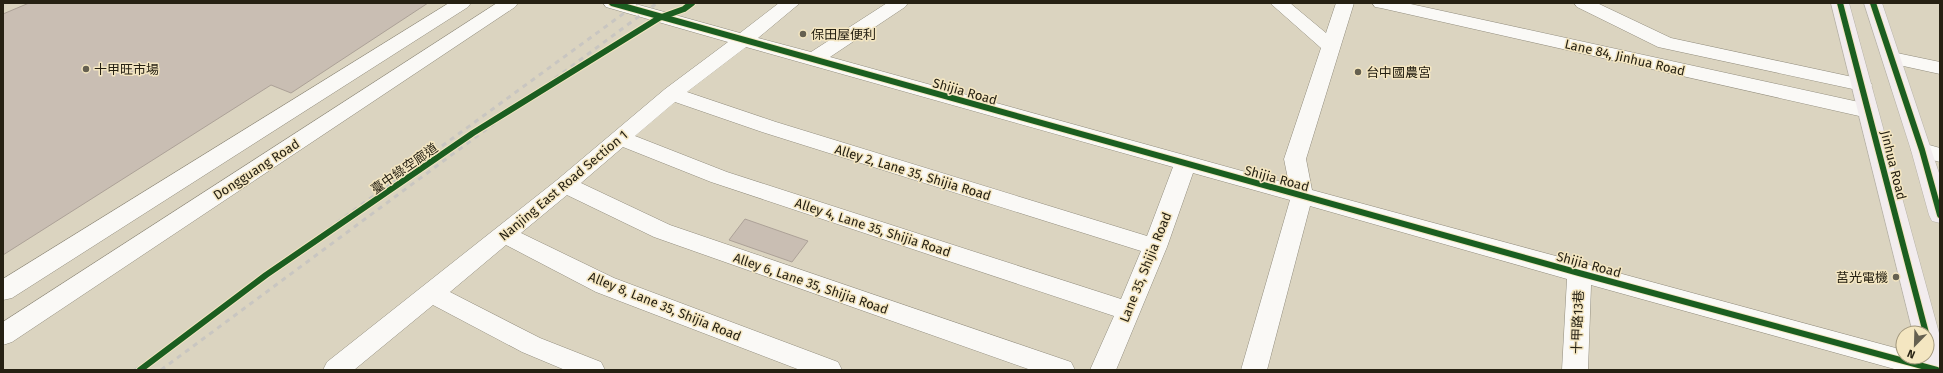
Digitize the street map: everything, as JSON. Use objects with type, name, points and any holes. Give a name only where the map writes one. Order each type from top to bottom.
[{"type":"main road","name":"Jinhua Road","points":[[1840,3],[1924,325]]},
{"type":"main road","points":[[1873,3],[1892,58],[1931,153],[1940,215]]},
{"type":"street","points":[[3,292],[462,3]]},
{"type":"street","name":"Dongguang Road","points":[[3,335],[509,3]]},
{"type":"street","name":"Shijia Road","points":[[612,3],[1185,164],[1936,370]]},
{"type":"street","name":"Nanjing East Road Section 1","points":[[343,368],[431,293],[565,185],[672,94],[791,3]]},
{"type":"street","points":[[813,60],[899,3]]},
{"type":"street","points":[[1279,3],[1331,47]]},
{"type":"street","points":[[1254,370],[1302,196],[1295,159],[1345,3]]},
{"type":"street","name":"Lane 84, Jinhua Road","points":[[1381,3],[1868,111]]},
{"type":"street","name":"Lane 84, Jinhua Road","points":[[1583,3],[1665,43],[1862,85]]},
{"type":"street","points":[[1892,58],[1940,68]]},
{"type":"street","name":"Alley 2, Lane 35, Shijia Road","points":[[672,94],[777,129],[1154,247]]},
{"type":"street","name":"Alley 4, Lane 35, Shijia Road","points":[[619,138],[719,177],[1128,311]]},
{"type":"street","name":"Lane 35, Shijia Road","points":[[1102,370],[1154,247],[1185,164]]},
{"type":"street","name":"Alley 6, Lane 35, Shijia Road","points":[[565,185],[662,231],[1062,370]]},
{"type":"street","name":"Alley 8, Lane 35, Shijia Road","points":[[504,234],[605,285],[829,370]]},
{"type":"street","name":"十甲路13巷","points":[[1575,370],[1579,273]]},
{"type":"street","points":[[431,293],[531,345],[592,370]]},
{"type":"building","points":[[29,3],[428,3],[291,93],[271,85],[3,255],[3,14]]},
{"type":"building","points":[[745,219],[808,241],[792,262],[729,240]]},
{"type":"railway","points":[[135,370],[638,3]]},
{"type":"railway","points":[[161,370],[657,3]]},
{"type":"cycle path","points":[[612,3],[1579,273],[1937,370]]},
{"type":"cycle path","name":"臺中綠空廊道","points":[[140,370],[266,275],[473,133],[659,18],[684,9],[692,3]]},
{"type":"cycle path","points":[[1840,3],[1924,325]]},
{"type":"cycle path","points":[[1873,3],[1922,150],[1940,215]]},
{"type":"place","name":"保田屋便利","points":[[803,34]]},
{"type":"place","name":"十甲旺市場","points":[[86,69]]},
{"type":"place","name":"台中國農宮","points":[[1358,72]]},
{"type":"place","name":"莒光電機","points":[[1896,277]]}]
